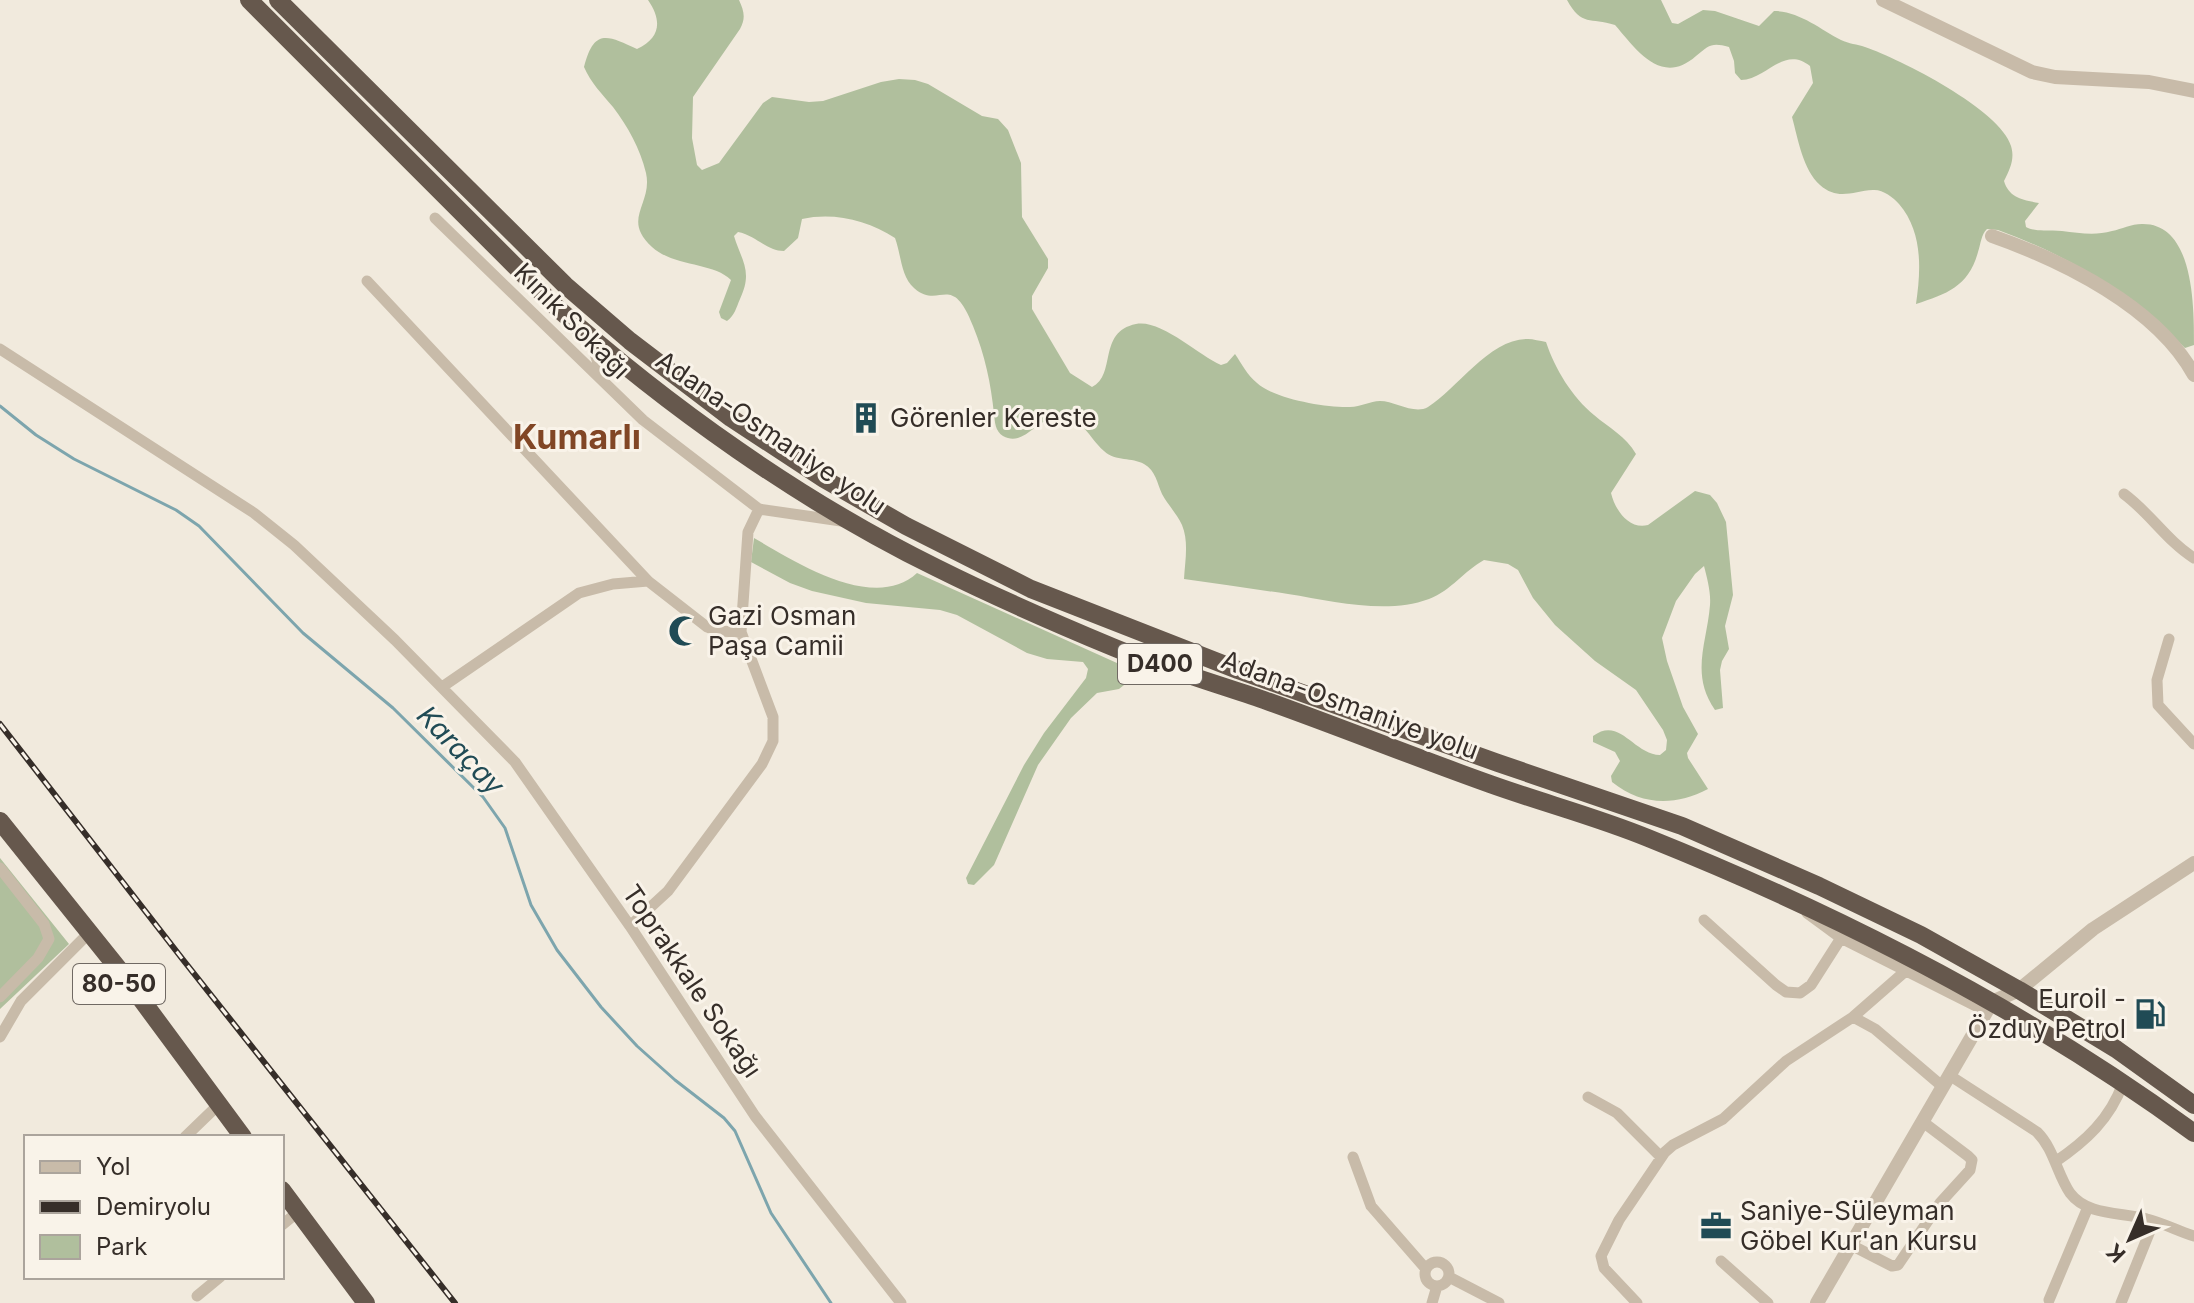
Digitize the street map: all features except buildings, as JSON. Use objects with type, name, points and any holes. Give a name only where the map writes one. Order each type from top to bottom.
[{"type":"highway","name":"Adana-Osmaniye yolu","points":[[249,0],[590,338],[697,420],[853,522],[936,568],[1119,649],[1356,732],[1466,776],[1646,837],[1791,900],[2123,1083],[2194,1133]]},
{"type":"highway","name":"Adana-Osmaniye yolu","points":[[278,0],[565,285],[630,341],[731,418],[824,479],[906,526],[1031,589],[1498,763],[1682,826],[1921,935],[2116,1049],[2194,1105]]},
{"type":"highway","points":[[0,821],[121,972],[242,1135]]},
{"type":"highway","name":"80-50","points":[[0,836],[155,1029],[232,1135]]},
{"type":"highway","points":[[284,1193],[366,1303]]},
{"type":"highway","points":[[286,1214],[358,1303]]},
{"type":"street","points":[[1883,0],[2043,75],[2127,79],[2194,91]]},
{"type":"street","name":"Kınık Sokağı","points":[[435,218],[605,386],[659,434],[759,509],[853,522]]},
{"type":"street","points":[[1992,236],[2055,261],[2113,296],[2173,342],[2194,375]]},
{"type":"street","points":[[367,281],[648,581],[707,627],[717,631],[741,632]]},
{"type":"street","points":[[590,338],[605,386]]},
{"type":"street","name":"Toprakkale Sokağı","points":[[0,349],[254,513],[294,545],[515,762],[630,926],[755,1116],[901,1303]]},
{"type":"street","points":[[2124,494],[2194,558]]},
{"type":"street","points":[[630,926],[668,891],[757,773],[771,748],[773,717],[741,632],[748,532],[759,509]]},
{"type":"street","points":[[442,687],[579,593],[613,584],[648,581]]},
{"type":"street","points":[[2169,639],[2157,680],[2158,705],[2194,744]]},
{"type":"street","points":[[1817,1303],[1989,1007],[2019,990],[2093,929],[2194,863]]},
{"type":"street","points":[[0,868],[44,924],[49,939],[45,951],[0,997]]},
{"type":"street","points":[[1628,1300],[1604,1268],[1601,1256],[1619,1220],[1661,1157],[1673,1145],[1723,1119],[1793,1056],[1853,1017],[1911,966],[1841,938],[1791,900]]},
{"type":"street","points":[[1704,920],[1776,985],[1789,993],[1800,993],[1811,985],[1841,938]]},
{"type":"street","points":[[0,1037],[21,1001],[83,939]]},
{"type":"street","points":[[1853,1017],[1875,1029],[1946,1081],[2037,1132],[2047,1144],[2070,1193],[2088,1207],[2154,1221],[2194,1236]]},
{"type":"street","points":[[2055,1162],[2095,1130],[2115,1104],[2123,1083]]},
{"type":"street","points":[[1588,1097],[1617,1113],[1661,1157]]},
{"type":"street","points":[[187,1135],[213,1110]]},
{"type":"street","points":[[1851,1245],[1895,1267],[1940,1203],[1970,1170],[1972,1160],[1923,1122]]},
{"type":"street","points":[[1353,1157],[1367,1199],[1426,1269],[1427,1280],[1437,1286],[1444,1284],[1449,1277],[1443,1263],[1435,1262],[1426,1269]]},
{"type":"street","points":[[2049,1300],[2088,1207]]},
{"type":"street","points":[[2121,1303],[2154,1221]]},
{"type":"street","points":[[1721,1261],[1768,1303]]},
{"type":"street","points":[[1449,1277],[1499,1303]]},
{"type":"street","points":[[197,1296],[218,1279]]},
{"type":"street","points":[[1432,1303],[1437,1286]]},
{"type":"green space","points":[[648,0],[739,0],[742,8],[744,18],[740,29],[693,97],[692,138],[697,165],[702,170],[719,163],[763,103],[772,97],[823,101],[881,82],[915,80],[928,84],[982,116],[998,119],[1008,130],[1021,163],[1022,217],[1048,259],[1048,268],[1032,296],[1032,309],[1070,373],[1092,387],[1104,373],[1116,336],[1136,324],[1146,324],[1168,332],[1221,365],[1235,354],[1253,380],[1275,394],[1340,407],[1380,401],[1423,409],[1500,347],[1528,339],[1546,342],[1559,372],[1578,400],[1622,437],[1636,454],[1611,493],[1616,506],[1629,522],[1648,525],[1695,491],[1710,495],[1726,522],[1733,595],[1725,626],[1729,649],[1720,670],[1723,708],[1715,710],[1703,684],[1702,658],[1710,600],[1704,566],[1676,601],[1662,638],[1683,707],[1698,734],[1687,753],[1688,758],[1708,789],[1696,795],[1659,801],[1635,796],[1612,782],[1611,776],[1620,761],[1615,752],[1593,742],[1593,736],[1611,730],[1642,749],[1660,755],[1666,750],[1667,740],[1663,730],[1636,690],[1595,661],[1555,625],[1533,598],[1518,570],[1508,564],[1484,560],[1437,595],[1395,606],[1341,603],[1184,579],[1184,531],[1151,470],[1139,462],[1109,454],[1085,429],[1067,419],[1050,419],[1017,438],[1000,434],[995,423],[984,359],[965,309],[952,295],[931,296],[914,288],[904,272],[895,238],[885,232],[862,222],[838,217],[802,219],[798,238],[784,251],[738,232],[734,236],[745,267],[746,281],[734,314],[727,321],[721,318],[719,312],[731,280],[714,270],[671,258],[652,247],[643,237],[638,219],[647,184],[640,155],[624,122],[584,67],[597,40],[610,38],[637,49],[651,40],[657,21]]},
{"type":"green space","points":[[1567,0],[1661,0],[1672,23],[1678,24],[1703,10],[1759,26],[1774,11],[1783,12],[1801,17],[1841,40],[1881,53],[1924,74],[1970,102],[2003,132],[2012,155],[2004,181],[2006,187],[2017,197],[2039,203],[2025,221],[2026,227],[2093,234],[2142,224],[2159,227],[2172,237],[2188,270],[2194,345],[2185,348],[2143,310],[2098,278],[2050,252],[1998,230],[1985,231],[1974,264],[1963,281],[1947,292],[1916,304],[1919,265],[1916,239],[1899,204],[1876,190],[1833,193],[1814,179],[1805,163],[1792,117],[1813,83],[1810,66],[1792,59],[1741,80],[1735,73],[1729,47],[1715,45],[1683,65],[1672,68],[1661,66],[1641,54],[1615,25],[1582,18]]},
{"type":"green space","points":[[754,538],[812,570],[857,586],[879,588],[899,584],[917,573],[1128,668],[1124,685],[1119,689],[1097,693],[1071,718],[1038,765],[994,865],[974,885],[968,884],[966,878],[1024,765],[1086,678],[1088,669],[1083,662],[1047,659],[1027,653],[957,615],[940,610],[866,603],[790,583],[751,562]]},
{"type":"green space","points":[[0,858],[69,944],[0,1009]]},
{"type":"waterway","name":"Karaçay","points":[[0,406],[36,435],[74,459],[176,510],[199,526],[303,633],[393,708],[483,797],[505,828],[531,905],[557,950],[601,1007],[637,1046],[724,1118],[735,1131],[771,1213],[831,1303]]},
{"type":"railway","points":[[0,724],[455,1303]]},
{"type":"place","name":"Görenler Kereste","points":[[866,418]]},
{"type":"place","name":"Gazi Osman Paşa Camii","points":[[684,631]]},
{"type":"place","name":"Euroil - Özduy Petrol","points":[[2150,1014]]},
{"type":"place","name":"Saniye-Süleyman Göbel Kur'an Kursu","points":[[1716,1226]]},
{"type":"district","name":"Kumarlı","points":[[577,437]]}]
